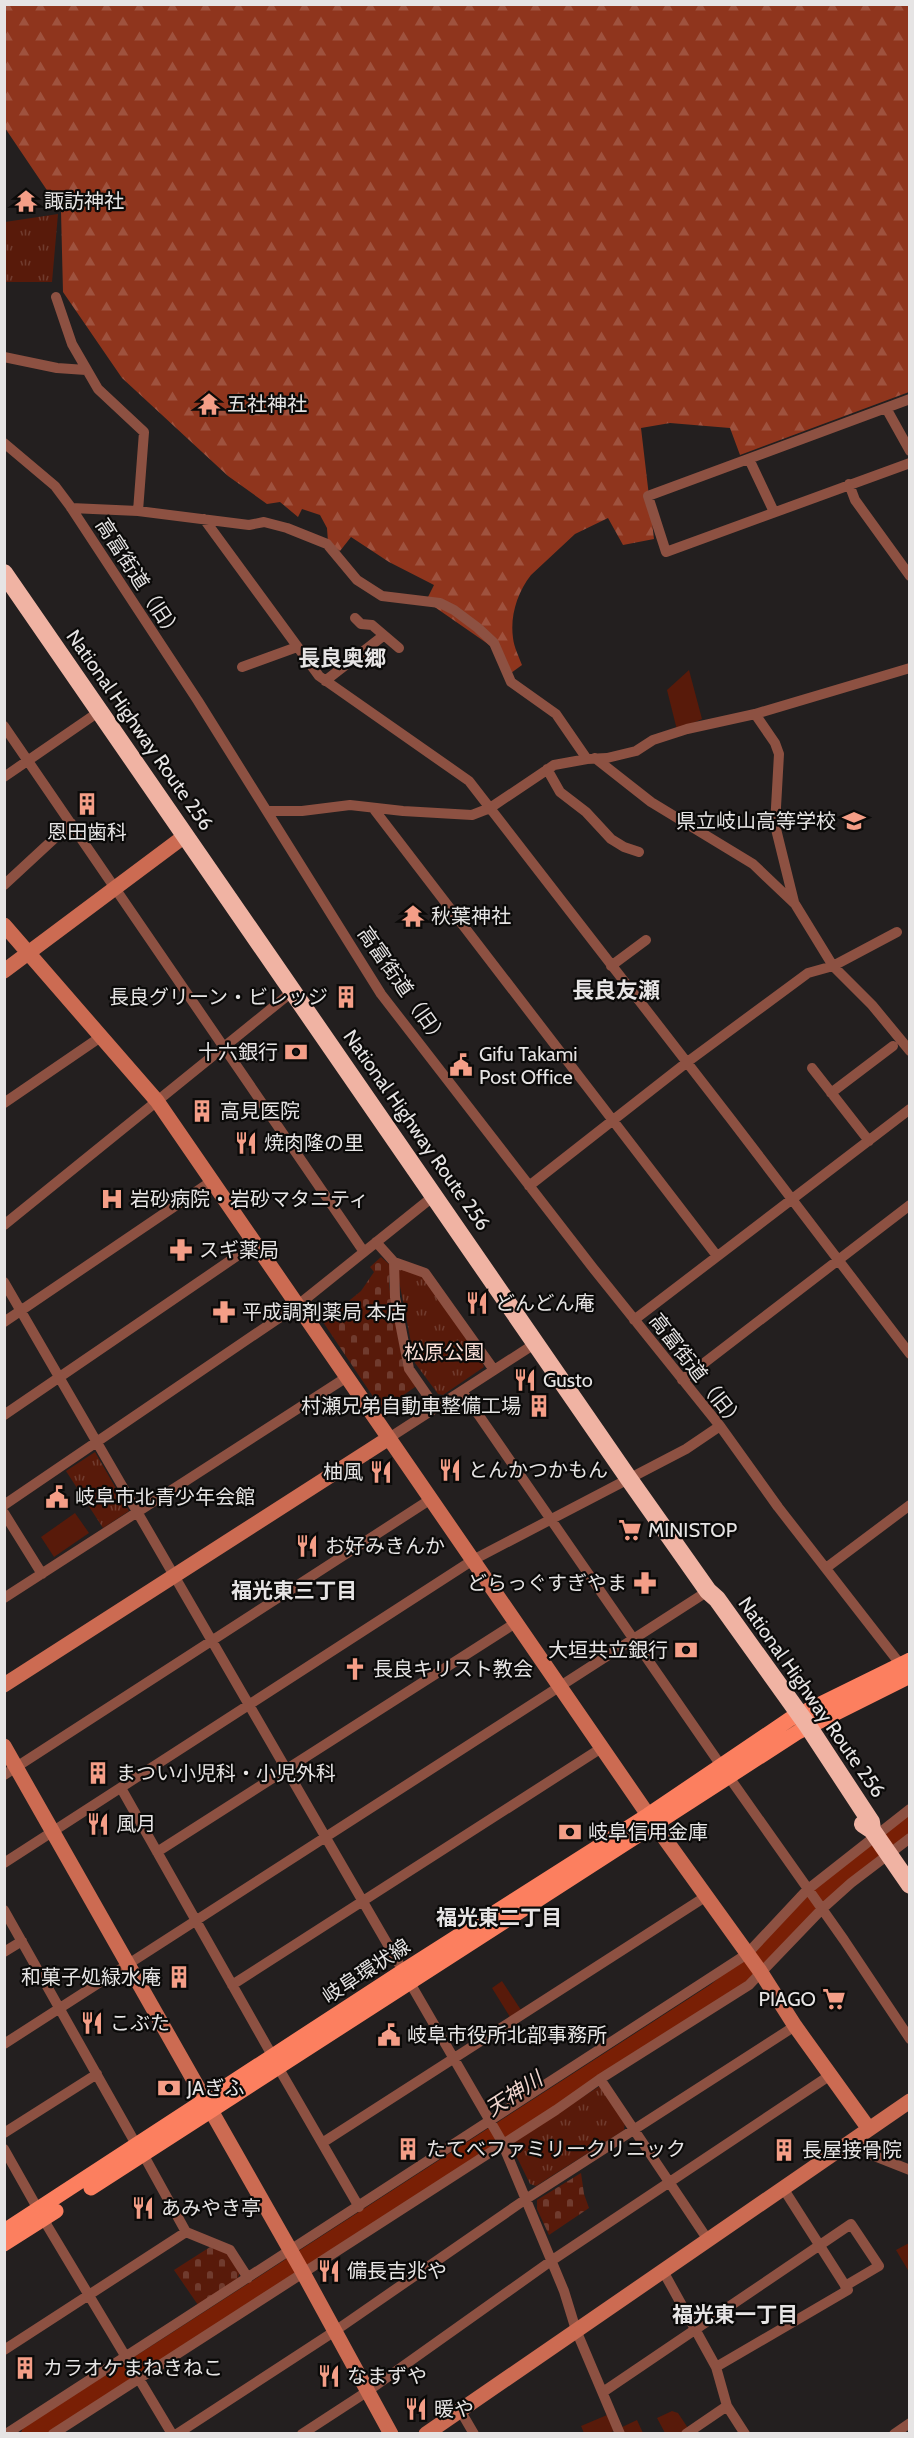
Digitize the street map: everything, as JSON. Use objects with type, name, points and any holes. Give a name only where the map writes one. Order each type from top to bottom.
[{"type":"highway","name":"National Highway Route 256","points":[[4,573],[629,1479],[709,1592],[717,1599],[799,1723],[871,1822],[880,1842],[909,1885]]},
{"type":"main road","name":"岐阜環状線","points":[[4,2244],[41,2214],[799,1723],[907,1669]]},
{"type":"main road","name":"岐阜環状線","points":[[4,2231],[41,2214]]},
{"type":"street","points":[[56,297],[72,344],[86,370],[105,397],[116,404],[144,432],[138,511]]},
{"type":"street","points":[[4,357],[57,368],[86,370]]},
{"type":"street","points":[[909,399],[648,496],[666,552],[909,463]]},
{"type":"street","points":[[886,408],[909,451]]},
{"type":"street","name":"高富街道（旧）","points":[[4,443],[55,486],[71,508],[268,811],[381,994],[634,1320],[720,1426],[826,1568],[907,1669]]},
{"type":"street","points":[[749,459],[774,513]]},
{"type":"street","points":[[849,484],[855,500],[909,576]]},
{"type":"street","points":[[71,508],[138,511],[249,525],[264,522],[287,528],[327,544],[357,580],[382,596],[440,603],[454,610],[494,643],[511,682],[556,714],[591,758],[651,802],[744,857],[795,904],[833,966],[872,1005],[909,1051]]},
{"type":"street","points":[[204,519],[319,676],[469,781],[909,1354]]},
{"type":"street","points":[[355,618],[361,624],[372,625],[399,648]]},
{"type":"street","points":[[325,681],[383,636]]},
{"type":"street","points":[[242,667],[297,647]]},
{"type":"street","points":[[268,811],[302,811],[350,805],[472,815],[490,808],[554,765],[636,752],[653,740],[687,729],[755,714],[909,668]]},
{"type":"street","points":[[4,777],[100,711]]},
{"type":"street","points":[[755,714],[775,743],[779,754],[775,825],[795,904]]},
{"type":"street","points":[[4,726],[364,1252]]},
{"type":"street","points":[[547,769],[560,792],[586,812],[611,839],[639,852]]},
{"type":"street","points":[[373,808],[717,1256]]},
{"type":"street","points":[[4,885],[71,823]]},
{"type":"street","points":[[4,970],[186,835]]},
{"type":"street","points":[[4,925],[157,1101],[705,1897],[760,1972],[795,2026],[832,2074],[864,2133],[872,2155],[909,2170]]},
{"type":"street","points":[[529,1186],[686,1063],[808,973],[833,966],[897,932]]},
{"type":"street","points":[[611,966],[646,940]]},
{"type":"street","points":[[4,1226],[294,991]]},
{"type":"street","points":[[4,1103],[102,1036]]},
{"type":"street","points":[[831,1093],[892,1046]]},
{"type":"street","points":[[812,1068],[869,1141]]},
{"type":"street","points":[[634,1320],[909,1109]]},
{"type":"street","points":[[4,1322],[212,1181]]},
{"type":"street","points":[[4,1505],[298,1305],[435,1195]]},
{"type":"street","points":[[682,1380],[909,1205]]},
{"type":"street","points":[[376,1242],[394,1262],[425,1273],[494,1370]]},
{"type":"street","points":[[4,1415],[256,1243]]},
{"type":"street","points":[[394,1262],[395,1297],[409,1369],[436,1408]]},
{"type":"street","points":[[4,1282],[502,2142],[564,2291],[576,2330],[620,2433]]},
{"type":"street","points":[[4,1686],[536,1343]]},
{"type":"street","points":[[4,1598],[347,1377]]},
{"type":"street","points":[[462,1391],[807,1891],[822,1909],[909,2039]]},
{"type":"street","points":[[4,1863],[473,1560],[686,1449],[720,1426]]},
{"type":"street","points":[[10,1771],[431,1499]]},
{"type":"street","points":[[826,1568],[909,1505]]},
{"type":"street","points":[[4,1512],[42,1574]]},
{"type":"street","points":[[4,2044],[560,1685],[709,1592]]},
{"type":"street","points":[[158,1852],[517,1622]]},
{"type":"street","points":[[4,1746],[10,1771],[53,1832],[391,2433]]},
{"type":"street","points":[[232,1985],[603,1747]]},
{"type":"street","points":[[121,1788],[359,2207]]},
{"type":"street","points":[[53,2433],[301,2271],[749,1985],[822,1909],[851,1883],[880,1842],[909,1809]]},
{"type":"street","points":[[6,2433],[126,2359],[748,1955],[807,1891],[880,1842],[909,1838]]},
{"type":"street","points":[[322,2143],[705,1897]]},
{"type":"street","points":[[4,1911],[186,2232],[230,2250],[248,2278]]},
{"type":"street","points":[[4,1952],[22,1941]]},
{"type":"street","points":[[177,2433],[335,2331],[526,2199],[795,2026]]},
{"type":"street","points":[[4,2133],[97,2074]]},
{"type":"street","points":[[302,2433],[368,2391],[551,2261],[832,2074]]},
{"type":"street","points":[[600,2079],[708,2240]]},
{"type":"street","points":[[426,2433],[909,2100]]},
{"type":"street","points":[[4,2149],[126,2359],[172,2433]]},
{"type":"street","points":[[716,2367],[848,2290],[783,2188]]},
{"type":"street","points":[[603,2392],[819,2244],[852,2224],[879,2266],[845,2286]]},
{"type":"street","points":[[4,2350],[186,2232]]},
{"type":"street","points":[[663,2271],[716,2367],[727,2406],[745,2433]]},
{"type":"street","points":[[686,2433],[727,2406]]},
{"type":"street","points":[[460,2410],[474,2433]]},
{"type":"street","points":[[894,2433],[909,2423]]},
{"type":"green space","points":[[4,5],[909,5],[909,392],[740,455],[730,428],[670,423],[641,428],[654,539],[623,545],[608,518],[575,534],[531,575],[518,597],[512,630],[515,648],[522,665],[511,673],[501,653],[426,601],[434,585],[389,562],[351,537],[340,551],[328,542],[327,528],[320,515],[302,509],[298,517],[280,502],[267,504],[228,476],[122,378],[63,292],[61,211],[5,128]]},
{"type":"green space","points":[[58,214],[52,282],[5,282],[5,222]]},
{"type":"green space","points":[[689,670],[702,719],[677,730],[667,690]]},
{"type":"green space","points":[[381,1257],[390,1265],[389,1286],[403,1364],[418,1385],[382,1410],[323,1322],[361,1291],[374,1272],[370,1267]]},
{"type":"green space","name":"松原公園","points":[[401,1268],[429,1277],[479,1352],[484,1367],[443,1395],[438,1394],[415,1363],[397,1271]]},
{"type":"green space","points":[[95,1452],[129,1511],[103,1528],[66,1471]]},
{"type":"green space","points":[[75,1513],[89,1533],[54,1557],[41,1537]]},
{"type":"green space","points":[[502,1981],[521,2010],[510,2017],[492,1988]]},
{"type":"green space","points":[[600,2086],[625,2123],[624,2130],[536,2186],[530,2184],[512,2147],[516,2139]]},
{"type":"green space","points":[[581,2173],[589,2208],[549,2235],[537,2209],[537,2200]]},
{"type":"green space","points":[[909,2243],[909,2272],[896,2250]]},
{"type":"green space","points":[[210,2247],[227,2253],[240,2273],[237,2279],[198,2305],[174,2270]]},
{"type":"green space","points":[[672,2411],[678,2413],[688,2428],[680,2433],[665,2433],[657,2418]]},
{"type":"green space","points":[[607,2415],[614,2431],[584,2433],[581,2426]]},
{"type":"green space","points":[[637,2420],[643,2433],[623,2433],[620,2428]]},
{"type":"waterway","name":"天神川","points":[[31,2434],[716,1993],[763,1955],[817,1901],[910,1823]]},
{"type":"place","name":"諏訪神社","points":[[26,201]]},
{"type":"place","name":"五社神社","points":[[209,404]]},
{"type":"place","name":"恩田歯科","points":[[87,804]]},
{"type":"place","name":"県立岐山高等学校","points":[[854,821]]},
{"type":"place","name":"秋葉神社","points":[[413,916]]},
{"type":"place","name":"長良グリーン・ビレッジ","points":[[346,997]]},
{"type":"place","name":"十六銀行","points":[[296,1052]]},
{"type":"place","name":"Gifu Takami Post Office","points":[[461,1065]]},
{"type":"place","name":"高見医院","points":[[202,1111]]},
{"type":"place","name":"焼肉隆の里","points":[[246,1143]]},
{"type":"place","name":"岩砂病院・岩砂マタニティ","points":[[112,1199]]},
{"type":"place","name":"スギ薬局","points":[[181,1250]]},
{"type":"place","name":"どんどん庵","points":[[477,1303]]},
{"type":"place","name":"平成調剤薬局 本店","points":[[224,1312]]},
{"type":"place","name":"Gusto","points":[[525,1380]]},
{"type":"place","name":"村瀬兄弟自動車整備工場","points":[[539,1406]]},
{"type":"place","name":"とんかつかもん","points":[[450,1470]]},
{"type":"place","name":"柚風","points":[[381,1472]]},
{"type":"place","name":"岐阜市北青少年会館","points":[[57,1497]]},
{"type":"place","name":"MINISTOP","points":[[630,1530]]},
{"type":"place","name":"お好みきんか","points":[[307,1546]]},
{"type":"place","name":"どらっぐすぎやま","points":[[645,1583]]},
{"type":"place","name":"大垣共立銀行","points":[[686,1650]]},
{"type":"place","name":"長良キリスト教会","points":[[355,1669]]},
{"type":"place","name":"まつい小児科・小児外科","points":[[98,1773]]},
{"type":"place","name":"風月","points":[[98,1824]]},
{"type":"place","name":"岐阜信用金庫","points":[[570,1832]]},
{"type":"place","name":"和菓子処緑水庵","points":[[179,1977]]},
{"type":"place","name":"PIAGO","points":[[834,1999]]},
{"type":"place","name":"こぶた","points":[[92,2023]]},
{"type":"place","name":"岐阜市役所北部事務所","points":[[389,2035]]},
{"type":"place","name":"JAぎふ","points":[[169,2088]]},
{"type":"place","name":"たてべファミリークリニック","points":[[408,2149]]},
{"type":"place","name":"長屋接骨院","points":[[784,2150]]},
{"type":"place","name":"あみやき亭","points":[[143,2208]]},
{"type":"place","name":"備長吉兆や","points":[[329,2271]]},
{"type":"place","name":"カラオケまねきねこ","points":[[25,2368]]},
{"type":"place","name":"なまずや","points":[[329,2376]]},
{"type":"place","name":"暖や","points":[[416,2409]]},
{"type":"district","name":"長良奥郷","points":[[342,658]]},
{"type":"district","name":"長良友瀬","points":[[616,990]]},
{"type":"district","name":"福光東三丁目","points":[[294,1591]]},
{"type":"district","name":"福光東二丁目","points":[[499,1918]]},
{"type":"district","name":"福光東一丁目","points":[[735,2315]]}]
